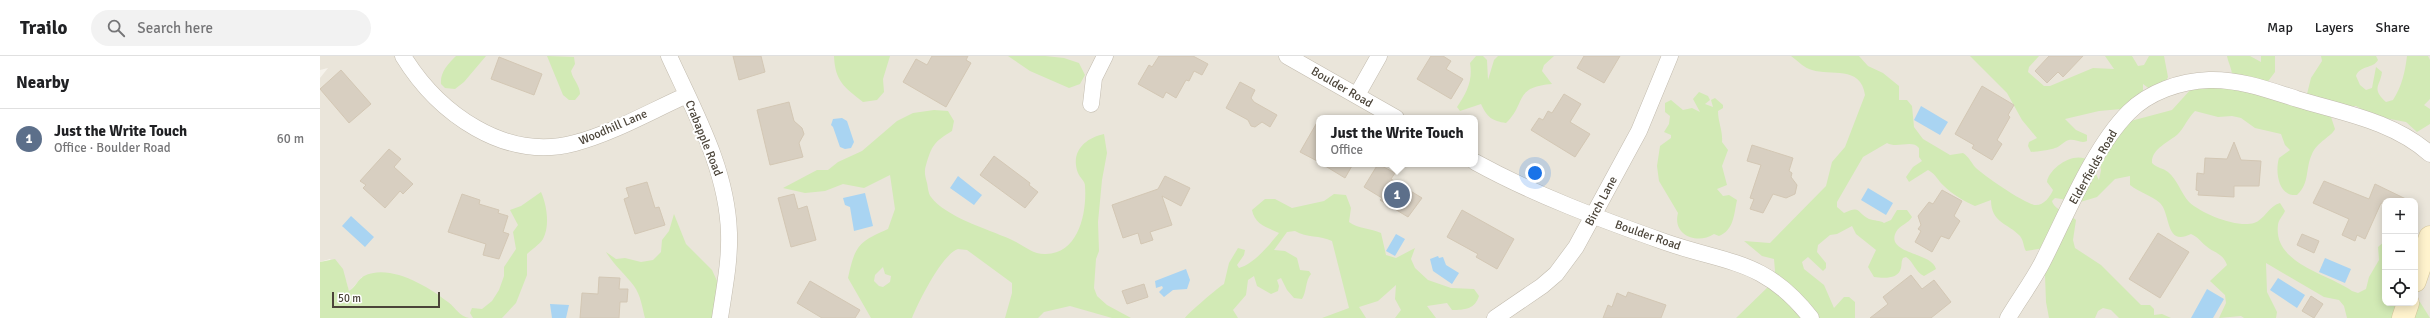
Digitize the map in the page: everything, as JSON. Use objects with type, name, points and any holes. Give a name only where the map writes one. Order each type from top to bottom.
[{"type":"street","name":"Woodhill Lane","points":[[403,56],[429,91],[447,109],[481,131],[516,143],[543,146],[574,144],[687,95]]},
{"type":"street","name":"Crabapple Road","points":[[669,56],[712,152],[725,199],[729,233],[729,259],[720,318]]},
{"type":"street","points":[[1091,104],[1094,78],[1105,56]]},
{"type":"street","name":"Boulder Road","points":[[1287,56],[1391,115]]},
{"type":"street","points":[[1357,95],[1379,56]]},
{"type":"street","name":"Birch Lane","points":[[1495,318],[1556,274],[1576,247],[1639,131],[1670,56]]},
{"type":"street","name":"Elderfields Road","points":[[2008,318],[2042,264],[2080,186],[2114,130],[2142,102],[2174,86],[2210,80],[2254,86],[2383,124],[2404,134],[2430,154]]},
{"type":"street","name":"Boulder Road","points":[[1478,164],[1522,186],[1594,215],[1666,242],[1742,264],[1767,276],[1786,290],[1811,318]]},
{"type":"street","points":[[2418,272],[2430,237]]},
{"type":"street","points":[[2403,318],[2407,306]]},
{"type":"shaded area","points":[[320,56],[2430,56],[2430,318],[502,318],[512,271],[482,318],[467,318],[362,277],[349,292],[346,281],[330,259],[320,262],[320,78],[328,68],[320,70]]},
{"type":"green space","points":[[456,56],[486,56],[464,82],[455,89],[445,88],[441,84],[443,72],[447,65]]},
{"type":"green space","points":[[547,56],[574,57],[575,64],[571,71],[579,88],[580,94],[575,100],[569,100],[563,95]]},
{"type":"green space","points":[[834,56],[890,56],[883,79],[884,92],[877,100],[863,102],[842,83],[836,72]]},
{"type":"green space","points":[[1008,56],[1045,56],[1064,58],[1079,63],[1085,75],[1080,84],[1069,88],[1030,71]]},
{"type":"green space","points":[[1476,56],[1483,56],[1487,60],[1488,80],[1494,60],[1498,56],[1554,56],[1544,65],[1542,71],[1552,84],[1540,86],[1526,92],[1517,109],[1506,123],[1490,118],[1481,104],[1460,111],[1457,107],[1464,97],[1470,81],[1470,63]]},
{"type":"green space","points":[[1791,56],[1859,56],[1868,66],[1883,73],[1899,86],[1899,100],[1907,100],[1912,106],[1914,127],[1923,139],[1950,155],[1963,153],[1975,167],[1995,183],[2031,204],[2039,205],[2052,193],[2053,190],[2047,182],[2052,171],[2057,166],[2070,159],[2083,158],[2089,161],[2099,180],[2101,170],[2097,150],[2127,122],[2172,110],[2192,88],[2207,81],[2215,86],[2223,88],[2230,85],[2232,75],[2227,56],[2250,56],[2261,62],[2261,56],[2275,56],[2275,72],[2266,84],[2307,94],[2311,78],[2322,61],[2321,56],[2376,56],[2378,60],[2376,63],[2363,68],[2356,76],[2360,85],[2366,90],[2372,88],[2376,67],[2382,72],[2378,90],[2381,97],[2386,102],[2393,100],[2399,89],[2407,56],[2428,56],[2430,60],[2430,99],[2424,105],[2430,109],[2430,124],[2417,132],[2406,122],[2374,116],[2356,106],[2339,107],[2331,117],[2335,129],[2314,150],[2310,160],[2306,181],[2297,195],[2291,195],[2286,192],[2279,182],[2277,170],[2279,158],[2290,150],[2285,145],[2281,134],[2255,128],[2241,118],[2232,116],[2218,117],[2195,111],[2178,134],[2157,150],[2152,158],[2152,163],[2171,175],[2189,202],[2195,207],[2229,222],[2238,224],[2254,223],[2280,203],[2285,211],[2278,223],[2279,238],[2284,249],[2293,259],[2304,266],[2352,291],[2358,293],[2366,289],[2369,277],[2379,260],[2378,247],[2382,244],[2382,306],[2418,306],[2418,302],[2420,302],[2430,318],[2347,318],[2344,306],[2339,300],[2324,297],[2266,263],[2267,292],[2277,312],[2276,318],[2244,318],[2241,316],[2219,318],[2226,303],[2225,295],[2210,281],[2227,265],[2225,261],[2221,256],[2193,235],[2191,234],[2183,237],[2177,236],[2173,233],[2160,203],[2130,185],[2130,176],[2115,179],[2097,197],[2080,202],[2055,198],[2052,201],[2056,207],[2076,220],[2073,240],[2075,248],[2101,265],[2141,305],[2150,305],[2154,309],[2154,315],[2162,314],[2171,318],[2119,318],[2111,310],[2103,308],[2098,311],[2095,318],[2049,318],[2046,302],[2044,248],[2026,251],[2020,236],[2001,222],[1994,214],[1991,200],[1975,206],[1951,192],[1933,173],[1928,170],[1909,182],[1906,177],[1913,167],[1922,161],[1919,157],[1919,148],[1912,144],[1891,145],[1887,143],[1863,157],[1837,202],[1837,207],[1844,213],[1858,210],[1869,219],[1884,223],[1891,220],[1897,210],[1907,210],[1912,217],[1896,232],[1894,239],[1897,245],[1903,249],[1933,263],[1936,269],[1924,276],[1906,257],[1903,258],[1901,268],[1897,275],[1882,278],[1874,277],[1868,267],[1876,250],[1856,234],[1852,226],[1837,234],[1830,235],[1818,245],[1817,252],[1826,263],[1826,268],[1823,271],[1808,257],[1802,262],[1804,269],[1824,285],[1834,308],[1844,297],[1849,297],[1855,302],[1855,318],[1736,318],[1771,284],[1775,271],[1774,259],[1762,256],[1744,241],[1770,243],[1826,186],[1832,162],[1845,147],[1865,95],[1858,79],[1851,75],[1819,72],[1804,66]]},
{"type":"green space","points":[[1970,56],[2039,56],[2029,67],[2028,72],[2044,86],[2050,86],[2093,68],[2114,69],[2105,56],[2132,56],[2138,66],[2144,65],[2149,56],[2164,56],[2168,77],[2164,85],[2151,90],[2143,84],[2143,96],[2121,109],[2099,111],[2065,119],[2076,130],[2087,135],[2087,141],[2083,142],[2069,140],[2053,149],[2031,152],[2028,146],[2029,142],[2037,138],[2022,120],[2007,93]]},
{"type":"green space","points":[[1699,92],[1708,96],[1710,100],[1705,104],[1713,107],[1711,100],[1715,98],[1723,105],[1723,108],[1718,111],[1722,142],[1728,150],[1722,166],[1727,185],[1717,189],[1723,196],[1729,195],[1737,200],[1734,216],[1728,230],[1719,236],[1714,234],[1707,237],[1694,238],[1687,236],[1679,227],[1677,221],[1678,213],[1659,181],[1657,166],[1660,146],[1671,138],[1671,135],[1664,132],[1669,124],[1670,116],[1665,112],[1665,103],[1671,100],[1683,110],[1692,108],[1700,112],[1693,99]]},
{"type":"green space","points":[[934,110],[948,111],[954,121],[952,131],[937,141],[932,148],[926,165],[925,176],[931,197],[946,211],[1041,254],[1057,252],[1066,247],[1079,229],[1084,207],[1085,186],[1078,173],[1076,159],[1078,152],[1085,143],[1104,134],[1107,153],[1102,180],[1098,222],[1099,251],[1096,259],[1094,288],[1097,296],[1107,305],[1131,318],[1112,318],[1070,306],[1044,312],[1038,318],[1005,318],[1012,293],[1012,283],[967,250],[958,249],[945,260],[938,269],[919,302],[912,318],[871,318],[848,278],[853,259],[859,246],[870,238],[888,229],[895,209],[890,175],[864,188],[843,184],[825,191],[805,193],[783,188],[817,170],[828,170],[838,162],[862,151],[897,121],[913,113]],"holes":[[[883,267],[885,274],[891,276],[890,282],[883,287],[879,286],[874,281],[875,275]]]},
{"type":"green space","points":[[541,192],[545,203],[547,216],[545,234],[543,239],[527,254],[527,275],[516,303],[502,318],[473,318],[470,313],[472,308],[482,309],[492,301],[499,290],[504,276],[504,267],[516,249],[513,232],[518,225],[510,210],[521,206]]},
{"type":"green space","points":[[1334,194],[1346,195],[1351,208],[1349,222],[1356,226],[1381,233],[1386,255],[1396,258],[1415,248],[1411,259],[1415,268],[1428,280],[1451,288],[1474,289],[1479,296],[1475,304],[1469,308],[1457,310],[1452,310],[1447,303],[1427,306],[1436,318],[1395,318],[1401,310],[1395,299],[1396,285],[1378,301],[1359,307],[1366,318],[1322,318],[1349,308],[1332,241],[1304,235],[1295,231],[1287,232],[1274,250],[1285,251],[1297,258],[1300,270],[1309,271],[1311,274],[1302,299],[1294,298],[1287,290],[1281,278],[1277,280],[1279,286],[1278,291],[1271,294],[1257,286],[1254,276],[1248,280],[1246,295],[1233,310],[1238,318],[1185,318],[1191,311],[1224,284],[1229,263],[1238,248],[1245,250],[1244,255],[1237,265],[1239,268],[1245,266],[1256,258],[1279,233],[1262,225],[1254,215],[1252,210],[1265,199],[1275,199],[1292,208],[1324,201]]},
{"type":"green space","points":[[674,214],[686,244],[712,270],[718,283],[713,318],[645,318],[636,290],[606,252],[616,259],[625,258],[641,262],[653,260],[661,252],[662,240],[669,231]]},
{"type":"green space","points":[[335,259],[343,269],[349,291],[364,276],[385,272],[396,274],[430,289],[448,302],[460,314],[469,318],[320,318],[320,262]]},
{"type":"water","points":[[1921,106],[1948,122],[1940,135],[1914,120]]},
{"type":"water","points":[[842,118],[847,121],[854,142],[851,148],[845,149],[840,147],[831,125],[833,119]]},
{"type":"water","points":[[958,176],[982,195],[974,205],[950,188]]},
{"type":"water","points":[[1868,188],[1893,203],[1886,215],[1861,200]]},
{"type":"water","points":[[865,193],[873,226],[854,231],[850,207],[845,205],[843,198]]},
{"type":"water","points":[[351,216],[374,237],[365,247],[342,226]]},
{"type":"water","points":[[1396,234],[1405,239],[1395,256],[1386,251]]},
{"type":"water","points":[[1438,256],[1439,258],[1443,257],[1446,265],[1459,273],[1452,284],[1433,271],[1430,259]]},
{"type":"water","points":[[2325,258],[2351,269],[2345,283],[2319,272]]},
{"type":"water","points":[[1186,269],[1190,280],[1187,289],[1173,290],[1164,297],[1159,292],[1163,288],[1162,286],[1156,288],[1155,281]]},
{"type":"water","points":[[2278,278],[2305,295],[2297,308],[2270,290]]},
{"type":"water","points":[[2207,289],[2224,299],[2213,318],[2191,318]]},
{"type":"water","points":[[550,304],[569,305],[566,318],[552,318]]},
{"type":"building","points":[[733,56],[761,56],[765,72],[739,80]]},
{"type":"building","points":[[932,56],[968,56],[966,60],[971,63],[946,107],[903,82],[916,59],[927,65]]},
{"type":"building","points":[[1159,56],[1193,56],[1208,64],[1202,75],[1194,71],[1189,81],[1186,80],[1176,98],[1166,92],[1163,98],[1138,84],[1149,65],[1152,67]]},
{"type":"building","points":[[1431,56],[1443,56],[1451,61],[1446,69],[1463,79],[1451,99],[1417,79]]},
{"type":"building","points":[[1584,56],[1620,56],[1604,83],[1577,68]]},
{"type":"building","points":[[2049,56],[2083,56],[2063,77],[2058,72],[2047,83],[2035,71]]},
{"type":"building","points":[[499,57],[542,74],[534,95],[491,79]]},
{"type":"building","points":[[341,70],[371,104],[349,123],[320,89]]},
{"type":"building","points":[[1240,82],[1255,90],[1251,98],[1254,102],[1277,115],[1270,127],[1262,122],[1255,127],[1251,126],[1248,120],[1226,108]]},
{"type":"building","points":[[1982,86],[2014,105],[2008,115],[2010,117],[1997,140],[2002,144],[1992,160],[1972,148],[1974,145],[1955,134]]},
{"type":"building","points":[[1564,94],[1581,104],[1570,122],[1590,134],[1575,157],[1531,130],[1539,118],[1543,120],[1548,111],[1552,113]]},
{"type":"building","points":[[789,102],[794,121],[802,128],[804,134],[799,143],[803,157],[770,165],[757,110]]},
{"type":"building","points":[[1316,124],[1316,160],[1300,152]]},
{"type":"building","points":[[2234,142],[2241,160],[2261,161],[2259,186],[2234,186],[2234,197],[2198,195],[2199,191],[2196,190],[2197,173],[2204,174],[2205,158],[2227,159]]},
{"type":"building","points":[[1752,145],[1793,158],[1789,171],[1792,173],[1791,177],[1797,185],[1795,194],[1786,198],[1773,194],[1763,213],[1750,209],[1754,199],[1750,198],[1761,165],[1747,161]]},
{"type":"building","points":[[389,149],[401,159],[394,167],[413,184],[403,194],[400,191],[385,208],[363,188],[366,185],[360,181]]},
{"type":"building","points":[[994,156],[1030,183],[1029,185],[1038,192],[1025,208],[980,175]]},
{"type":"building","points":[[1327,167],[1351,167],[1345,178]]},
{"type":"building","points":[[1376,167],[1384,167],[1395,173],[1391,179],[1422,198],[1408,217],[1380,200],[1382,198],[1364,187]]},
{"type":"building","points":[[1165,176],[1190,188],[1181,206],[1162,196],[1172,225],[1150,232],[1153,240],[1141,244],[1138,233],[1123,238],[1112,205],[1158,189]]},
{"type":"building","points":[[2324,181],[2369,199],[2375,184],[2404,198],[2382,198],[2382,203],[2365,239],[2357,235],[2355,241],[2342,235],[2349,219],[2313,203]]},
{"type":"building","points":[[647,182],[655,208],[659,207],[665,225],[635,234],[624,199],[629,197],[626,188]]},
{"type":"building","points":[[1942,190],[1962,201],[1954,216],[1960,221],[1949,239],[1941,236],[1932,252],[1915,242],[1921,231],[1918,229],[1921,225],[1918,216],[1929,202],[1933,204]]},
{"type":"building","points":[[462,194],[480,200],[479,204],[499,210],[498,213],[508,216],[503,232],[509,234],[499,259],[483,255],[486,244],[448,232]]},
{"type":"building","points":[[794,194],[798,209],[807,206],[816,240],[791,247],[778,198]]},
{"type":"building","points":[[1462,210],[1514,239],[1497,269],[1476,257],[1478,254],[1447,237]]},
{"type":"building","points":[[2158,233],[2189,252],[2160,298],[2129,279]]},
{"type":"building","points":[[2302,234],[2319,241],[2314,253],[2297,245]]},
{"type":"building","points":[[1911,275],[1922,289],[1934,280],[1951,302],[1931,318],[1870,318],[1888,304],[1883,297]]},
{"type":"building","points":[[599,277],[620,278],[619,289],[628,289],[627,302],[620,302],[619,318],[580,318],[582,293],[598,294]]},
{"type":"building","points":[[810,281],[860,310],[855,318],[822,318],[797,303]]},
{"type":"building","points":[[1144,284],[1148,297],[1127,304],[1122,291]]},
{"type":"building","points":[[1628,292],[1666,305],[1661,318],[1603,318],[1608,305],[1612,307],[1617,293],[1626,297]]},
{"type":"building","points":[[2311,296],[2323,304],[2314,318],[2302,311]]},
{"type":"place","name":"Just the Write Touch","points":[[1397,195]]}]
